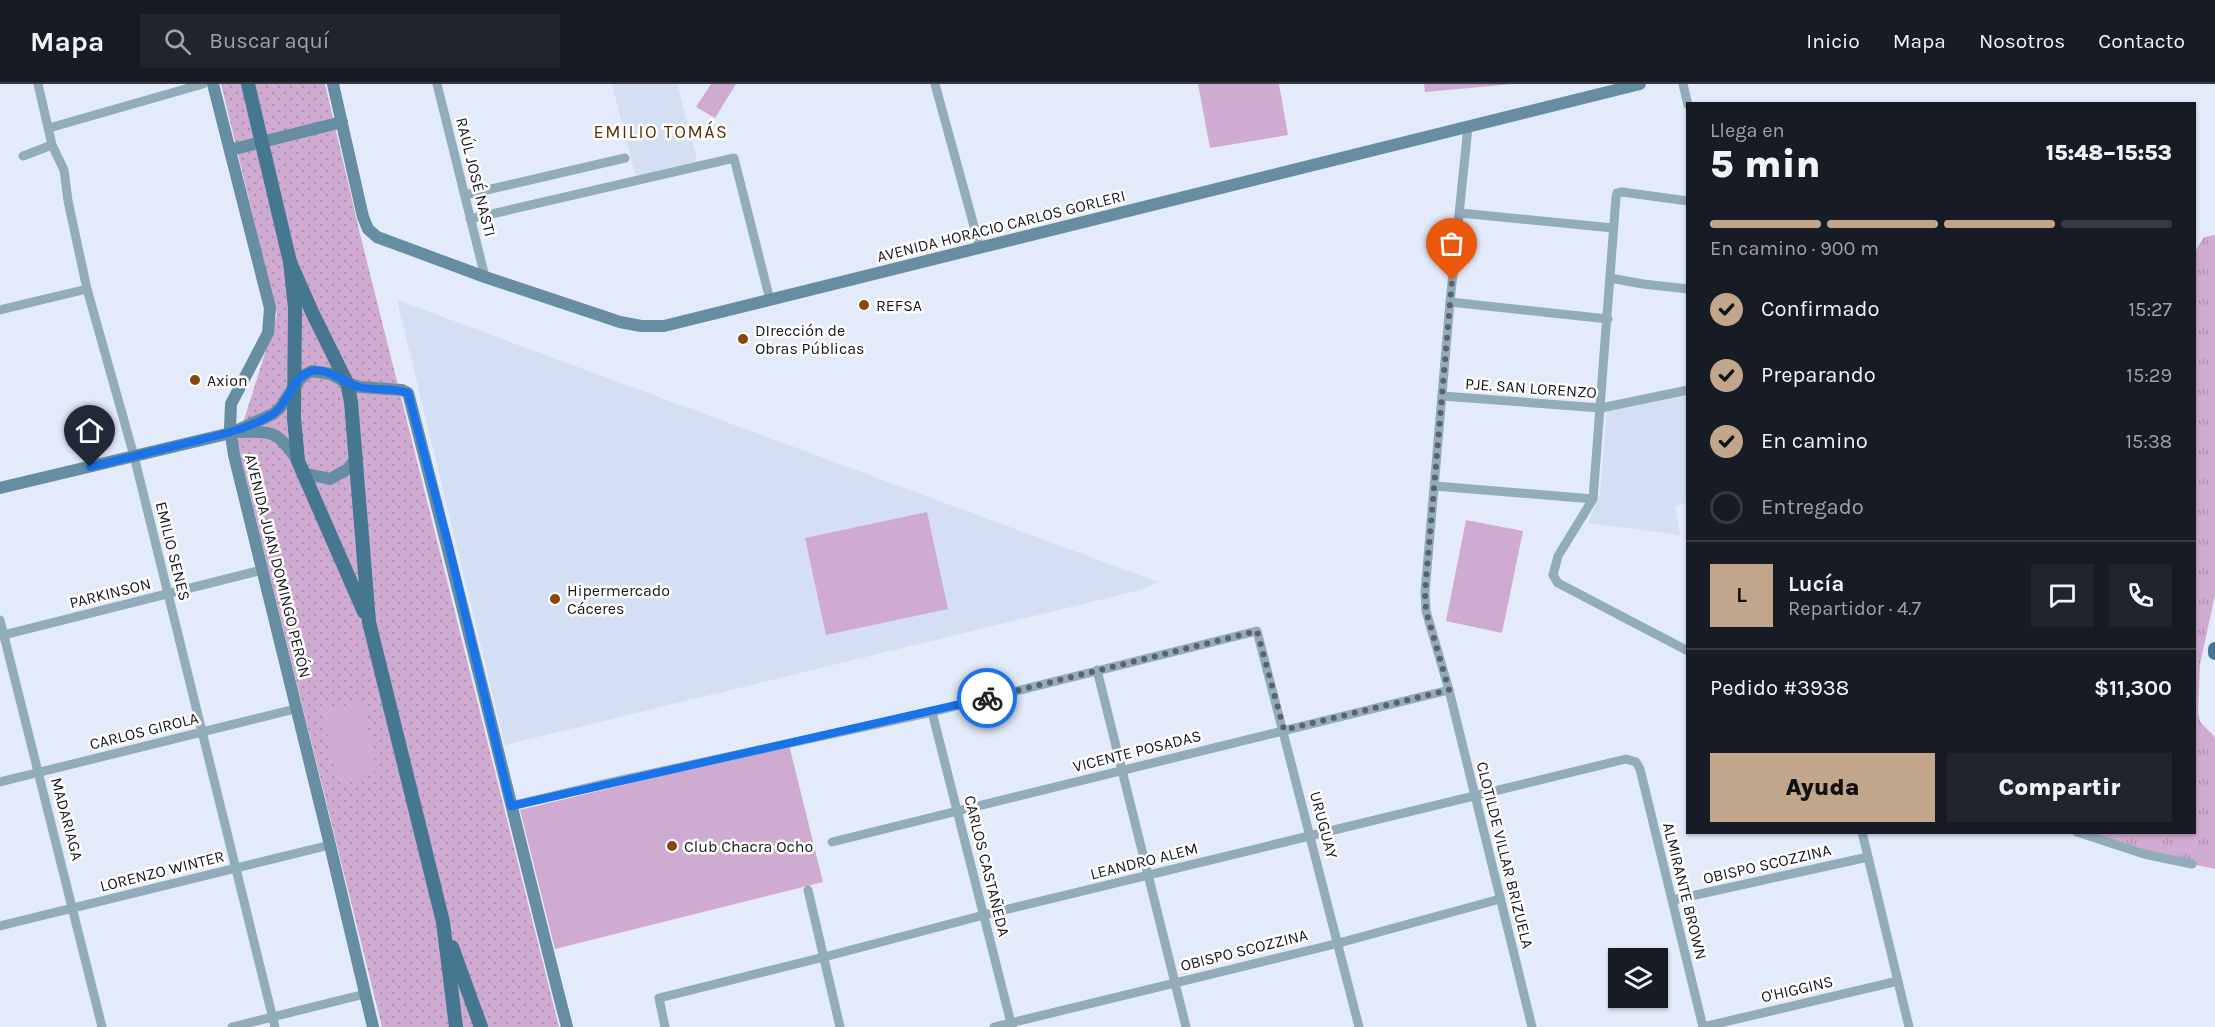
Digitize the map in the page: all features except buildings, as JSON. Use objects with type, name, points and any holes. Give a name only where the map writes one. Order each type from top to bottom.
[{"type":"main road","name":"AVENIDA JUAN DOMINGO PERÓN","points":[[213,84],[270,308],[268,333],[231,404],[234,455],[373,1027]]},
{"type":"main road","points":[[248,84],[291,262],[295,308],[294,418],[300,467]]},
{"type":"main road","points":[[230,150],[342,122],[333,84]]},
{"type":"main road","name":"AVENIDA HORACIO CARLOS GORLERI","points":[[342,122],[363,217],[368,229],[377,237],[485,277],[620,322],[641,326],[664,326],[1640,84]]},
{"type":"main road","points":[[291,262],[312,312],[347,383],[357,457],[369,622],[443,922],[481,1027]]},
{"type":"main road","points":[[231,433],[273,414],[304,375],[312,371],[322,371],[347,383],[375,390],[402,390],[408,393],[449,547],[567,1027]]},
{"type":"main road","points":[[0,488],[231,433],[264,431],[284,441],[300,467],[369,622]]},
{"type":"main road","points":[[300,467],[330,479],[348,469],[357,457]]},
{"type":"main road","points":[[443,922],[456,1027]]},
{"type":"street","name":"EMILIO SENES","points":[[38,84],[52,145],[64,170],[68,201],[87,289],[134,456],[273,1022]]},
{"type":"street","points":[[49,128],[203,84]]},
{"type":"street","name":"RAÚL JOSÉ NASTI","points":[[437,84],[485,277]]},
{"type":"street","points":[[935,84],[980,248]]},
{"type":"street","points":[[1683,84],[1687,102]]},
{"type":"street","name":"CLOTILDE VILLAR BRIZUELA","points":[[1468,127],[1450,302],[1425,592],[1426,611],[1449,690],[1532,1027]]},
{"type":"street","points":[[23,156],[52,145]]},
{"type":"street","points":[[465,195],[625,158]]},
{"type":"street","points":[[470,219],[734,158],[770,300]]},
{"type":"street","points":[[1686,201],[1617,193],[1593,499],[1558,556],[1553,575],[1558,583],[1686,650]]},
{"type":"street","points":[[1460,213],[1613,228]]},
{"type":"street","points":[[1610,278],[1686,290]]},
{"type":"street","points":[[0,310],[87,289]]},
{"type":"street","points":[[1450,302],[1608,319]]},
{"type":"street","name":"PJE. SAN LORENZO","points":[[1442,396],[1601,408],[1686,390]]},
{"type":"street","points":[[1435,486],[1593,499]]},
{"type":"street","name":"PARKINSON","points":[[2,636],[262,570]]},
{"type":"street","name":"MADARIAGA","points":[[0,620],[2,636],[74,908],[102,1027]]},
{"type":"street","name":"URUGUAY","points":[[1097,670],[1257,631],[1359,1027]]},
{"type":"street","points":[[511,806],[932,711],[1097,670],[1186,1027]]},
{"type":"street","name":"VICENTE POSADAS","points":[[832,842],[1449,690]]},
{"type":"street","name":"CARLOS GIROLA","points":[[0,782],[296,709]]},
{"type":"street","name":"CARLOS CASTAÑEDA","points":[[932,711],[1011,1025]]},
{"type":"street","name":"LEANDRO ALEM","points":[[665,1027],[659,998],[984,915],[1474,795],[1626,759],[1636,762]]},
{"type":"street","name":"ALMIRANTE BROWN","points":[[1636,762],[1640,769],[1703,1027]]},
{"type":"street","points":[[1862,834],[1909,1027]]},
{"type":"street","points":[[2083,834],[2144,854],[2192,864]]},
{"type":"street","name":"LORENZO WINTER","points":[[0,926],[330,845]]},
{"type":"street","name":"OBISPO SCOZZINA","points":[[1673,900],[1868,857]]},
{"type":"street","points":[[808,890],[840,1027]]},
{"type":"street","name":"OBISPO SCOZZINA","points":[[994,1027],[1011,1025],[1339,943],[1500,899]]},
{"type":"street","name":"O'HIGGINS","points":[[1703,1027],[1898,981]]},
{"type":"street","points":[[232,1027],[273,1022],[365,994]]},
{"type":"shaded area","points":[[612,84],[677,84],[697,159],[695,162],[636,177]]},
{"type":"shaded area","points":[[397,300],[1158,582],[1144,589],[505,745]]},
{"type":"shaded area","points":[[1686,393],[1686,503],[1675,506],[1680,535],[1588,523],[1600,495],[1607,411]]},
{"type":"green space","points":[[221,84],[325,84],[360,234],[559,1027],[382,1027],[237,442],[277,315]]},
{"type":"green space","points":[[711,84],[736,84],[715,118],[696,107]]},
{"type":"green space","points":[[1198,84],[1279,84],[1288,135],[1210,148]]},
{"type":"green space","points":[[1424,84],[1513,84],[1425,92]]},
{"type":"green space","points":[[2215,235],[2215,595],[2200,664],[2198,712],[2200,722],[2215,737],[2215,869],[2144,854],[2080,834],[2196,834],[2196,250],[2204,237]]},
{"type":"green space","points":[[927,512],[948,609],[826,635],[805,538]]},
{"type":"green space","points":[[1466,520],[1523,531],[1502,633],[1446,621]]},
{"type":"green space","points":[[362,702],[377,770],[354,782],[337,779],[322,711]]},
{"type":"green space","name":"Club Chacra Ocho","points":[[789,745],[823,882],[555,949],[520,810]]},
{"type":"way so far","points":[[987,698],[1257,631],[1284,730],[1449,690],[1426,611],[1425,592],[1452,280]]},
{"type":"place","name":"REFSA","points":[[864,305]]},
{"type":"place","name":"DIrección de Obras Públicas","points":[[743,339]]},
{"type":"place","name":"Axion","points":[[195,380]]},
{"type":"place","name":"Hipermercado Cáceres","points":[[555,599]]},
{"type":"place","name":"Club Chacra Ocho","points":[[672,846]]},
{"type":"district","name":"EMILIO TOMÁS","points":[[661,132]]},
{"type":"route","points":[[90,467],[231,433],[273,414],[304,375],[312,371],[331,374],[360,387],[375,390],[402,390],[408,393],[449,547],[511,806],[987,698]]}]
